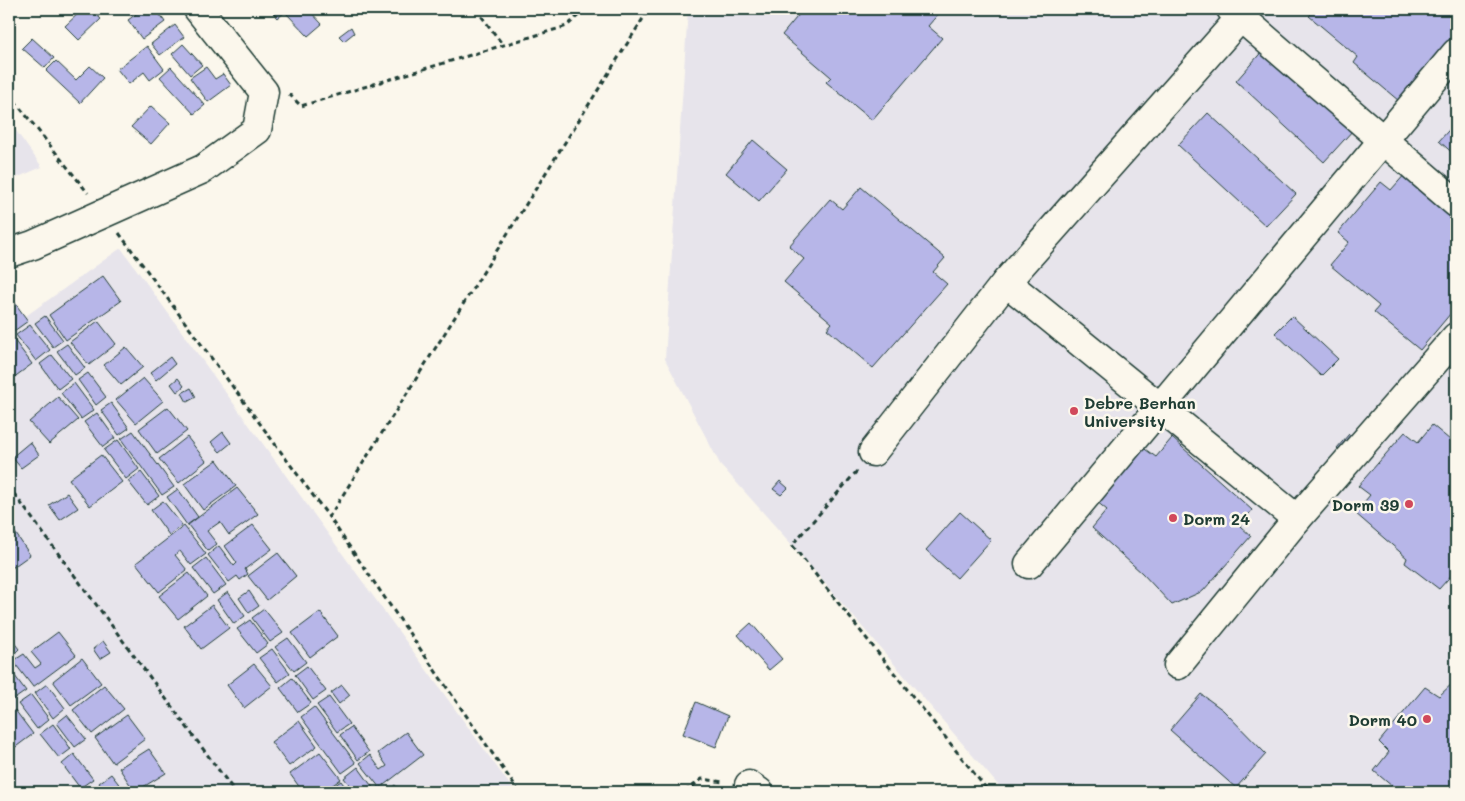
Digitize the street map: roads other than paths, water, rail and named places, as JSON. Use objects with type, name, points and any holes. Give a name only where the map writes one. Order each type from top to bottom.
[{"type":"street","points":[[9,253],[32,245],[203,169],[257,130],[264,92],[198,9]]},
{"type":"street","points":[[874,452],[1006,282],[1240,12],[1456,203]]},
{"type":"street","points":[[1029,564],[1456,52]]},
{"type":"street","points":[[1006,282],[1297,519]]},
{"type":"street","points":[[1178,665],[1297,519],[1456,337]]},
{"type":"place","name":"Debre Berhan University","points":[[1074,411]]},
{"type":"place","name":"Dorm 39","points":[[1409,504]]},
{"type":"place","name":"Dorm 24","points":[[1173,518]]},
{"type":"place","name":"Dorm 40","points":[[1427,719]]}]
